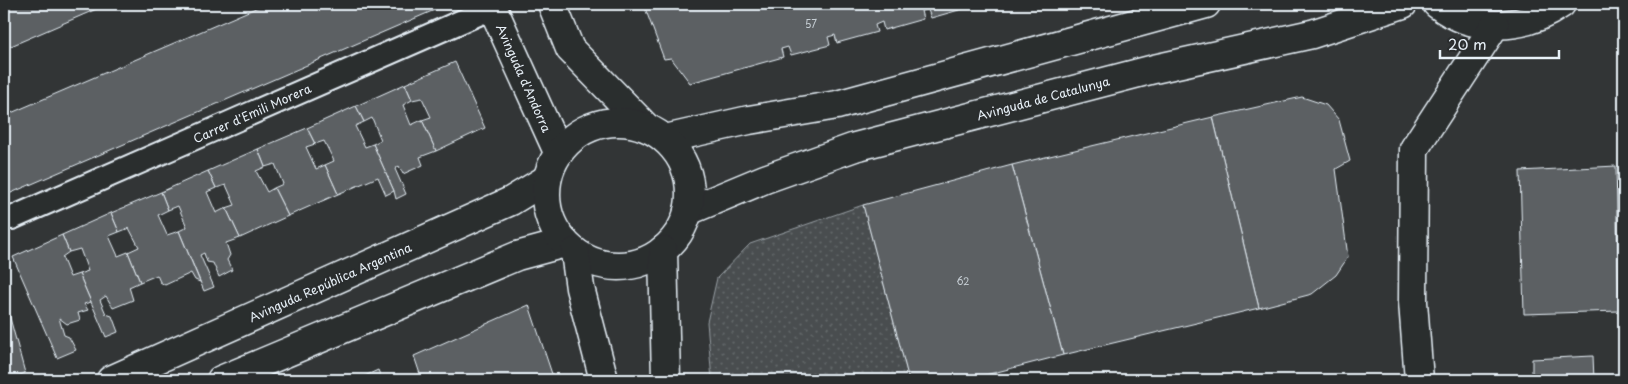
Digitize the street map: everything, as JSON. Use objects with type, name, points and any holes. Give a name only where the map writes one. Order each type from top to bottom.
[{"type":"street","points":[[552,4],[570,48],[656,133],[682,159],[687,172],[690,198],[688,211],[679,232],[663,250],[647,260],[620,266],[592,262],[570,248],[556,232],[546,207],[546,179],[558,152],[580,132],[597,124],[617,121],[636,124],[656,133],[837,105],[1206,4]]},
{"type":"street","name":"Avinguda de Catalunya","points":[[688,211],[766,179],[855,147],[1154,69],[1312,34],[1403,4]]},
{"type":"street","points":[[1437,4],[1458,17],[1476,23],[1496,25],[1510,25],[1531,20],[1561,4]]},
{"type":"street","name":"Avinguda d'Andorra","points":[[492,6],[558,152]]},
{"type":"street","points":[[1419,380],[1413,302],[1414,149],[1496,25]]},
{"type":"street","name":"Avinguda República Argentina","points":[[111,380],[511,201],[546,179]]},
{"type":"street","points":[[221,380],[517,256],[570,248]]},
{"type":"street","points":[[570,248],[604,380]]},
{"type":"street","points":[[663,250],[666,380]]},
{"type":"lane","name":"Carrer d'Emili Morera","points":[[12,218],[492,6]]},
{"type":"shaded area","points":[[863,205],[909,380],[712,380],[707,322],[717,278],[750,244]]},
{"type":"building","points":[[4,4],[108,4],[4,49]]},
{"type":"building","points":[[265,4],[446,5],[4,196],[4,116]]},
{"type":"building","points":[[662,4],[972,4],[973,6],[931,18],[928,10],[921,11],[923,19],[884,30],[882,22],[875,25],[877,32],[837,43],[835,35],[828,37],[830,45],[791,55],[788,47],[781,49],[783,57],[690,83],[671,58],[664,59],[645,8]]},
{"type":"building","points":[[455,62],[485,128],[436,151],[422,120],[431,117],[422,98],[412,100],[405,84]]},
{"type":"building","points":[[405,84],[412,100],[403,105],[411,125],[422,120],[436,151],[420,157],[423,165],[403,174],[399,166],[395,169],[406,194],[396,199],[373,144],[381,140],[372,118],[364,122],[356,106]]},
{"type":"building","points":[[1302,97],[1326,105],[1339,120],[1350,161],[1336,169],[1348,257],[1336,275],[1312,294],[1259,308],[1213,117]]},
{"type":"building","points":[[356,106],[364,122],[355,126],[365,147],[373,144],[394,191],[386,195],[378,177],[338,194],[325,165],[334,161],[324,141],[315,144],[307,128]]},
{"type":"building","points":[[1213,117],[1259,308],[1063,355],[1012,165]]},
{"type":"building","points":[[307,128],[315,144],[306,147],[316,169],[325,165],[338,194],[288,216],[274,188],[283,184],[275,164],[265,167],[258,149]]},
{"type":"building","points":[[258,149],[265,167],[256,171],[267,192],[274,188],[288,216],[240,238],[226,208],[235,205],[226,185],[216,188],[208,171]]},
{"type":"building","points":[[1012,165],[1063,355],[966,380],[909,380],[863,205]]},
{"type":"building","points":[[1616,166],[1619,311],[1524,314],[1520,171]]},
{"type":"building","points":[[208,171],[216,188],[207,192],[216,213],[226,208],[240,238],[226,243],[230,255],[227,260],[232,270],[219,277],[213,263],[207,262],[204,253],[200,255],[214,287],[204,291],[179,231],[187,227],[178,206],[168,210],[161,192]]},
{"type":"building","points":[[161,192],[168,210],[158,215],[167,235],[179,231],[200,282],[195,280],[191,273],[165,285],[160,282],[157,275],[140,282],[128,252],[139,247],[129,228],[119,232],[111,213]]},
{"type":"building","points":[[111,213],[119,232],[109,236],[118,256],[128,252],[140,282],[129,287],[133,300],[113,308],[106,296],[100,300],[106,314],[112,316],[118,332],[106,337],[79,274],[88,271],[80,249],[69,252],[62,235]]},
{"type":"building","points":[[62,235],[69,252],[62,257],[70,277],[79,274],[91,302],[84,304],[88,310],[78,313],[80,320],[67,324],[59,318],[64,335],[69,337],[76,350],[57,358],[13,257]]},
{"type":"building","points":[[4,296],[25,373],[8,380],[4,380]]},
{"type":"building","points":[[529,305],[554,380],[422,380],[414,356]]},
{"type":"building","points":[[1593,356],[1594,380],[1532,380],[1532,359]]},
{"type":"building","points":[[1620,358],[1624,358],[1624,380],[1620,380]]},
{"type":"building","points":[[378,370],[382,380],[356,380]]}]
